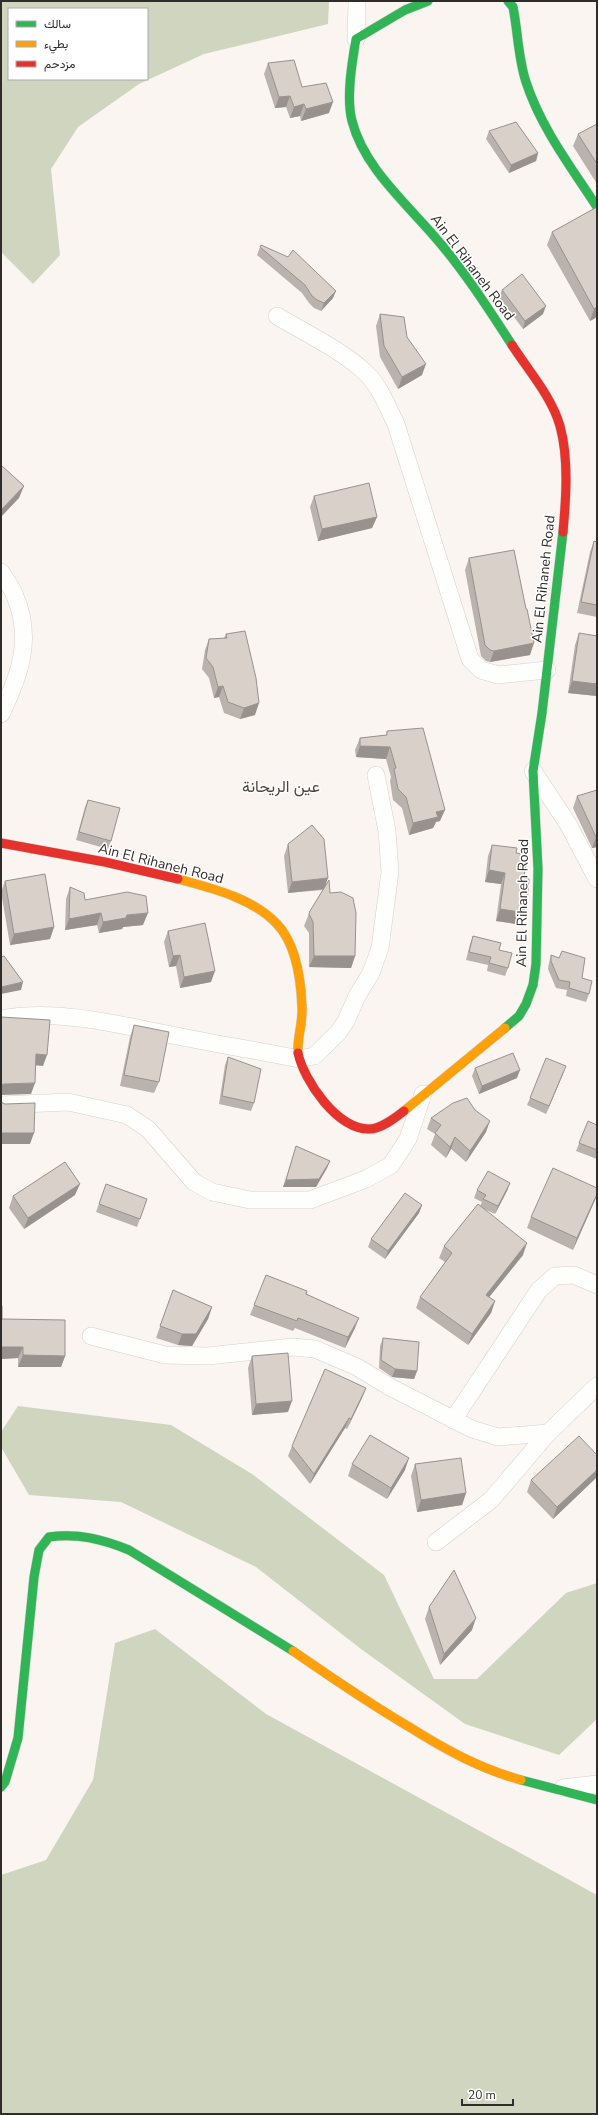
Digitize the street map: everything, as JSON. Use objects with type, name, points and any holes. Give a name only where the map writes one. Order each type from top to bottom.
[{"type":"street","points":[[356,38],[357,1]]},
{"type":"street","points":[[356,38],[405,10],[428,1]]},
{"type":"street","points":[[508,1],[513,6],[525,80],[531,96],[553,138],[597,207]]},
{"type":"street","name":"Ain El Rihaneh Road","points":[[1,843],[119,866],[181,880],[227,894],[258,908],[277,924],[286,939],[300,984],[302,1020],[307,1050],[320,1097],[340,1118],[354,1127],[370,1129],[384,1125],[400,1114],[519,1016],[527,1004],[535,979],[537,950],[538,869],[533,771],[547,670],[565,511],[566,471],[560,426],[549,402],[491,312],[435,237],[385,182],[360,143],[352,120],[350,102],[356,38]]},
{"type":"street","points":[[277,316],[347,358],[368,375],[384,399],[396,424],[470,659],[481,670],[498,675],[547,670]]},
{"type":"street","points":[[1,572],[15,596],[24,626],[23,657],[14,686],[1,714]]},
{"type":"street","points":[[533,771],[568,824],[597,879]]},
{"type":"street","points":[[1,1019],[20,1016],[54,1015],[108,1023],[255,1052],[276,1054],[307,1050],[338,1033],[346,1021],[357,996],[371,973],[380,948],[390,872],[387,831],[376,775]]},
{"type":"street","name":"Ain El Rihaneh Road","points":[[302,1020],[307,1050]]},
{"type":"street","points":[[317,1076],[320,1097]]},
{"type":"street","points":[[1,1104],[68,1102],[127,1115],[148,1129],[194,1182],[212,1192],[250,1200],[310,1200],[366,1179],[391,1164],[408,1139],[423,1094]]},
{"type":"street","points":[[453,1420],[539,1290],[555,1276],[574,1275],[597,1285]]},
{"type":"street","points":[[91,1336],[165,1355],[208,1356],[293,1347],[315,1349],[357,1367],[390,1387],[472,1429],[498,1437],[548,1433]]},
{"type":"street","points":[[436,1542],[491,1500],[548,1433],[597,1386]]},
{"type":"street","points":[[1,1787],[5,1782],[18,1738],[34,1577],[39,1550],[49,1537],[65,1534],[80,1535],[115,1543],[140,1556],[286,1647],[357,1696],[452,1753],[495,1773],[597,1800]]},
{"type":"street","points":[[556,1789],[597,1784]]},
{"type":"green space","points":[[1,1],[329,1],[328,24],[204,54],[148,80],[148,8],[8,8],[8,80],[148,80],[139,84],[78,127],[51,169],[60,255],[33,284],[1,252]]},
{"type":"green space","points":[[18,1406],[171,1425],[252,1474],[384,1575],[434,1679],[477,1679],[566,1593],[597,1583],[597,1719],[559,1755],[465,1724],[361,1649],[256,1567],[121,1502],[29,1495],[1,1447],[1,1432]]},
{"type":"green space","points":[[155,1629],[266,1714],[597,1895],[597,2114],[1,2114],[1,1875],[46,1860],[93,1780],[115,1643]]},
{"type":"building","points":[[294,60],[302,87],[326,83],[333,102],[306,109],[304,104],[294,107],[290,96],[279,97],[268,63]]},
{"type":"building","points":[[516,122],[538,153],[511,165],[489,131]]},
{"type":"building","points":[[597,124],[597,164],[578,134]]},
{"type":"building","points":[[597,207],[597,307],[594,309],[552,232]]},
{"type":"building","points":[[261,245],[288,257],[293,250],[336,291],[324,303],[317,300],[312,296],[305,285],[260,247]]},
{"type":"building","points":[[522,274],[546,306],[525,321],[502,290]]},
{"type":"building","points":[[380,314],[404,317],[407,337],[426,364],[402,377],[384,346]]},
{"type":"building","points":[[1,465],[24,486],[1,510]]},
{"type":"building","points":[[369,483],[377,517],[322,529],[314,496]]},
{"type":"building","points":[[594,541],[597,542],[597,605],[581,602]]},
{"type":"building","points":[[514,550],[534,643],[494,651],[490,650],[485,645],[469,558]]},
{"type":"building","points":[[245,631],[256,678],[259,703],[244,708],[228,702],[223,686],[218,687],[213,667],[206,658],[209,639],[227,638],[226,634]]},
{"type":"building","points":[[579,633],[597,636],[597,684],[572,681]]},
{"type":"building","points":[[423,728],[445,810],[436,812],[438,817],[413,823],[406,797],[398,789],[394,769],[396,768],[390,747],[360,746],[360,738],[387,735],[387,731]]},
{"type":"building","points":[[597,790],[597,836],[596,837],[577,796]]},
{"type":"building","points":[[88,800],[120,808],[111,841],[79,832]]},
{"type":"building","points":[[312,825],[324,839],[328,878],[292,882],[288,844]]},
{"type":"building","points":[[492,845],[517,848],[516,853],[522,854],[521,860],[526,861],[524,878],[529,879],[527,903],[522,902],[520,912],[500,909],[505,873],[489,870]]},
{"type":"building","points":[[45,874],[54,927],[14,934],[5,881]]},
{"type":"building","points":[[329,880],[330,893],[341,892],[353,898],[356,913],[355,956],[314,956],[313,922],[309,914]]},
{"type":"building","points":[[70,887],[84,893],[85,900],[127,892],[146,896],[148,913],[127,915],[126,918],[103,922],[101,913],[69,919]]},
{"type":"building","points":[[205,923],[215,971],[184,977],[180,955],[173,956],[168,931]]},
{"type":"building","points":[[473,936],[501,943],[499,950],[512,953],[508,968],[489,963],[491,957],[469,952]]},
{"type":"building","points":[[562,951],[585,958],[582,978],[592,981],[589,994],[569,988],[570,982],[559,980],[551,961],[551,955],[559,958]]},
{"type":"building","points":[[4,956],[23,982],[1,987],[1,957]]},
{"type":"building","points":[[1,1017],[50,1020],[47,1055],[36,1054],[35,1083],[1,1085]]},
{"type":"building","points":[[134,1025],[169,1032],[159,1082],[124,1075]]},
{"type":"building","points":[[513,1053],[520,1070],[482,1086],[475,1068]]},
{"type":"building","points":[[228,1057],[261,1069],[254,1103],[222,1096]]},
{"type":"building","points":[[546,1058],[566,1066],[549,1106],[530,1098]]},
{"type":"building","points":[[467,1098],[475,1110],[490,1121],[470,1151],[455,1137],[450,1147],[435,1133],[441,1125],[431,1118],[453,1103]]},
{"type":"building","points":[[1,1102],[5,1104],[35,1103],[34,1133],[1,1133]]},
{"type":"building","points":[[588,1121],[597,1125],[597,1150],[579,1143]]},
{"type":"building","points":[[296,1146],[330,1161],[319,1179],[286,1180]]},
{"type":"building","points":[[65,1162],[80,1184],[28,1218],[13,1196]]},
{"type":"building","points":[[553,1168],[597,1188],[597,1194],[577,1238],[531,1217]]},
{"type":"building","points":[[488,1171],[510,1183],[498,1206],[483,1199],[486,1195],[477,1190]]},
{"type":"building","points":[[106,1184],[147,1199],[140,1219],[99,1204]]},
{"type":"building","points":[[405,1193],[422,1205],[388,1251],[371,1239]]},
{"type":"building","points":[[478,1204],[527,1243],[486,1295],[495,1301],[472,1334],[420,1297],[452,1253],[444,1246]]},
{"type":"building","points":[[266,1275],[307,1291],[306,1294],[359,1318],[348,1337],[298,1318],[297,1321],[254,1305]]},
{"type":"building","points":[[173,1290],[212,1307],[196,1334],[182,1334],[160,1326]]},
{"type":"building","points":[[1,1306],[2,1319],[65,1320],[65,1356],[23,1355],[23,1347],[1,1347]]},
{"type":"building","points":[[383,1338],[419,1342],[417,1371],[395,1369],[381,1360]]},
{"type":"building","points":[[288,1353],[292,1401],[256,1404],[252,1356]]},
{"type":"building","points":[[325,1369],[366,1388],[351,1419],[349,1418],[314,1474],[292,1446]]},
{"type":"building","points":[[370,1435],[409,1458],[391,1488],[352,1464]]},
{"type":"building","points":[[579,1436],[597,1455],[597,1470],[557,1507],[531,1480]]},
{"type":"building","points":[[461,1458],[466,1493],[421,1500],[415,1464]]},
{"type":"building","points":[[454,1570],[476,1618],[444,1654],[429,1607]]},
{"type":"traffic: fast","points":[[428,1],[405,10],[356,39],[351,69],[350,112],[352,121],[358,138],[375,168],[386,183],[434,236],[455,262],[475,289],[512,345]]},
{"type":"traffic: fast","points":[[508,1],[513,7],[521,64],[532,99],[557,147],[597,207]]},
{"type":"traffic: fast","points":[[505,1028],[519,1016],[526,1004],[533,985],[536,964],[538,869],[533,771],[542,713],[563,532]]},
{"type":"traffic: fast","points":[[1,1787],[5,1782],[18,1738],[34,1577],[39,1550],[49,1537],[80,1536],[99,1540],[129,1550],[293,1651]]},
{"type":"traffic: fast","points":[[521,1780],[597,1800]]},
{"type":"traffic: slow","points":[[178,879],[231,895],[256,907],[277,924],[283,932],[293,952],[299,975],[302,1019],[298,1041],[298,1053]]},
{"type":"traffic: slow","points":[[404,1111],[505,1028]]},
{"type":"traffic: slow","points":[[293,1651],[366,1700],[437,1744],[478,1765],[521,1780]]},
{"type":"traffic: jam","points":[[512,345],[546,394],[560,426],[566,465],[566,493],[563,532]]},
{"type":"traffic: jam","points":[[1,843],[105,862],[178,879]]},
{"type":"traffic: jam","points":[[298,1053],[307,1077],[315,1089],[324,1102],[345,1121],[357,1127],[374,1129],[388,1123],[404,1111]]},
{"type":"district","name":"عين الريحانة","points":[[281,786]]}]
